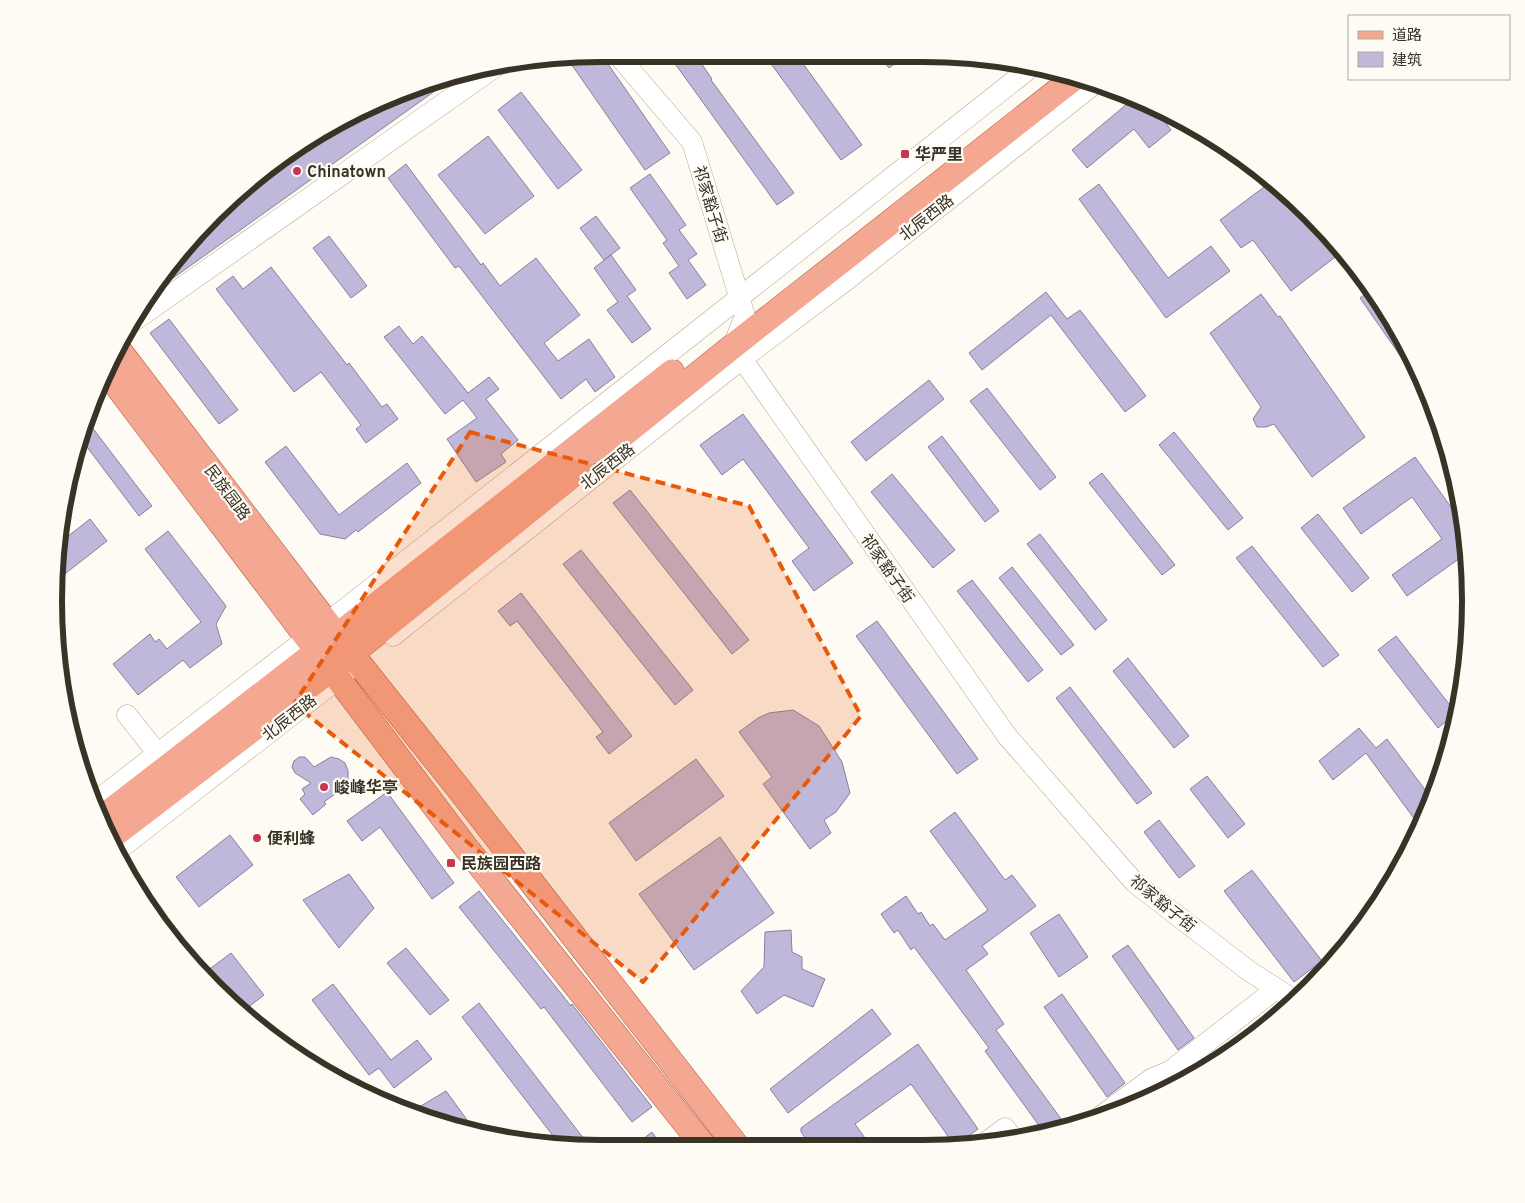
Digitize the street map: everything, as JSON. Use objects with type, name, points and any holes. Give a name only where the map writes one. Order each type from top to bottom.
[{"type":"main road","name":"北辰西路","points":[[115,834],[162,798],[742,307],[1048,78]]},
{"type":"main road","name":"北辰西路","points":[[107,814],[163,761],[334,651],[737,353],[1068,83]]},
{"type":"main road","name":"民族园路","points":[[122,355],[334,651]]},
{"type":"main road","name":"民族园路","points":[[111,378],[334,651]]},
{"type":"main road","points":[[334,651],[459,789],[732,1140]]},
{"type":"main road","points":[[334,651],[467,849],[699,1140]]},
{"type":"main road","points":[[162,798],[205,782]]},
{"type":"street","name":"祁家豁子街","points":[[624,62],[692,142],[742,307]]},
{"type":"street","name":"北辰西路","points":[[742,307],[1026,72]]},
{"type":"street","points":[[147,312],[482,76]]},
{"type":"street","name":"北辰西路","points":[[737,353],[848,279],[1089,89]]},
{"type":"street","points":[[737,353],[742,307]]},
{"type":"street","name":"祁家豁子街","points":[[737,353],[1007,736],[1136,883],[1249,971],[1290,997]]},
{"type":"street","name":"北辰西路","points":[[122,847],[205,782],[334,651]]},
{"type":"street","points":[[127,715],[163,761]]},
{"type":"street","name":"北辰西路","points":[[100,798],[163,761]]},
{"type":"street","points":[[1118,1104],[1151,1080],[1170,1071],[1276,988]]},
{"type":"street","points":[[994,1136],[1005,1128],[1009,1133]]},
{"type":"highlighted area","points":[[470,432],[749,506],[861,716],[643,982],[294,704]]},
{"type":"building","points":[[607,62],[670,153],[645,170],[571,64]]},
{"type":"building","points":[[674,62],[700,62],[711,80],[794,193],[777,205]]},
{"type":"building","points":[[770,62],[802,62],[862,145],[841,160]]},
{"type":"building","points":[[884,62],[897,62],[889,68]]},
{"type":"building","name":"Chinatown","points":[[440,88],[167,282],[196,246],[220,220],[246,196],[302,153],[363,118]]},
{"type":"building","points":[[521,92],[582,170],[558,189],[498,110]]},
{"type":"building","points":[[1128,103],[1161,118],[1171,130],[1149,148],[1134,129],[1087,168],[1072,150]]},
{"type":"building","points":[[488,136],[534,196],[485,234],[438,175]]},
{"type":"building","points":[[406,164],[481,265],[483,263],[500,286],[536,258],[580,315],[544,343],[558,361],[589,339],[615,377],[595,392],[586,379],[561,399],[459,266],[455,268],[388,178]]},
{"type":"building","points":[[650,174],[686,225],[679,230],[697,254],[688,260],[706,285],[687,299],[669,273],[679,266],[663,243],[667,240],[630,188]]},
{"type":"building","points":[[1099,184],[1168,278],[1211,246],[1230,271],[1166,318],[1079,199]]},
{"type":"building","points":[[1266,185],[1305,220],[1337,256],[1291,291],[1253,240],[1241,248],[1220,220]]},
{"type":"building","points":[[596,216],[620,248],[604,260],[580,228]]},
{"type":"building","points":[[329,236],[367,286],[351,298],[313,248]]},
{"type":"building","points":[[611,255],[636,290],[627,296],[651,329],[632,343],[607,310],[618,302],[594,268]]},
{"type":"building","points":[[271,267],[382,407],[387,404],[398,419],[366,443],[356,429],[361,425],[321,372],[294,392],[216,289],[233,276],[243,289]]},
{"type":"building","points":[[1046,292],[1067,319],[1080,310],[1146,396],[1125,412],[1051,315],[982,370],[969,353]]},
{"type":"building","points":[[1261,294],[1278,317],[1280,316],[1365,437],[1312,477],[1274,424],[1266,427],[1257,427],[1253,419],[1261,407],[1210,333]]},
{"type":"building","points":[[1366,294],[1372,302],[1410,369],[1360,298]]},
{"type":"building","points":[[169,319],[238,410],[219,424],[150,333]]},
{"type":"building","points":[[399,326],[413,344],[422,336],[468,393],[489,377],[499,389],[486,399],[518,440],[501,454],[506,462],[476,482],[447,439],[477,418],[463,400],[445,414],[384,337]]},
{"type":"building","points":[[929,380],[944,399],[866,461],[851,442]]},
{"type":"building","points":[[987,388],[1056,477],[1040,490],[970,401]]},
{"type":"building","points":[[743,414],[853,563],[814,591],[792,561],[809,548],[743,459],[722,475],[700,445]]},
{"type":"building","points":[[92,427],[152,506],[139,516],[86,445]]},
{"type":"building","points":[[1174,432],[1243,518],[1228,530],[1159,445]]},
{"type":"building","points":[[942,436],[999,511],[985,522],[928,447]]},
{"type":"building","points":[[286,446],[339,515],[407,463],[421,483],[358,532],[356,530],[345,539],[320,534],[265,462]]},
{"type":"building","points":[[1415,457],[1455,512],[1460,558],[1407,596],[1392,575],[1442,539],[1412,497],[1361,534],[1343,508]]},
{"type":"building","points":[[1102,473],[1175,565],[1162,575],[1089,483]]},
{"type":"building","points":[[892,474],[955,550],[933,568],[871,492]]},
{"type":"building","points":[[630,490],[749,640],[732,654],[613,503]]},
{"type":"building","points":[[1318,514],[1369,578],[1352,592],[1301,528]]},
{"type":"building","points":[[90,519],[107,541],[64,575],[66,538]]},
{"type":"building","points":[[168,531],[226,606],[216,624],[222,644],[190,668],[183,660],[138,695],[113,664],[150,634],[155,642],[159,639],[167,649],[201,622],[145,549]]},
{"type":"building","points":[[1040,534],[1107,620],[1095,630],[1027,544]]},
{"type":"building","points":[[1252,546],[1339,655],[1323,667],[1236,558]]},
{"type":"building","points":[[581,550],[693,690],[675,705],[563,564]]},
{"type":"building","points":[[1012,567],[1074,645],[1061,655],[999,578]]},
{"type":"building","points":[[972,580],[1043,670],[1028,682],[957,591]]},
{"type":"building","points":[[521,593],[632,736],[609,754],[596,737],[603,732],[517,621],[510,626],[498,611]]},
{"type":"building","points":[[877,621],[978,759],[957,774],[856,636]]},
{"type":"building","points":[[1396,636],[1452,708],[1449,719],[1438,728],[1378,650]]},
{"type":"building","points":[[1128,658],[1189,736],[1174,748],[1113,671]]},
{"type":"building","points":[[1070,687],[1152,793],[1137,804],[1056,698]]},
{"type":"building","points":[[793,710],[819,726],[842,762],[850,793],[836,812],[824,820],[831,833],[810,849],[763,784],[772,777],[739,732],[758,718],[769,713]]},
{"type":"building","points":[[1359,728],[1376,748],[1387,739],[1427,792],[1416,821],[1366,753],[1333,780],[1319,761]]},
{"type":"building","name":"峻峰华亭","points":[[299,757],[305,757],[314,767],[331,757],[339,759],[345,763],[348,771],[346,786],[324,802],[326,804],[313,815],[300,799],[305,794],[302,789],[311,783],[295,773],[292,767],[294,761]]},
{"type":"building","points":[[696,759],[724,796],[636,861],[609,823]]},
{"type":"building","points":[[1207,776],[1245,824],[1228,838],[1190,789]]},
{"type":"building","points":[[387,792],[454,883],[432,899],[380,827],[362,841],[347,821]]},
{"type":"building","points":[[955,812],[1005,880],[1012,875],[1036,906],[982,946],[988,954],[966,970],[1004,1024],[996,1030],[1063,1122],[1040,1127],[985,1051],[989,1048],[914,947],[911,950],[898,930],[894,933],[881,914],[906,896],[918,914],[921,912],[930,926],[933,924],[945,940],[988,910],[930,831]]},
{"type":"building","points":[[1159,820],[1195,866],[1179,878],[1144,832]]},
{"type":"building","points":[[230,835],[253,865],[199,907],[176,877]]},
{"type":"building","points":[[720,837],[774,913],[694,970],[639,894]]},
{"type":"building","points":[[1252,870],[1322,961],[1294,982],[1224,891]]},
{"type":"building","points":[[349,874],[374,908],[339,948],[303,900]]},
{"type":"building","points":[[479,891],[571,1006],[572,1004],[652,1107],[632,1122],[544,1007],[541,1009],[459,907]]},
{"type":"building","points":[[1059,914],[1088,957],[1059,977],[1030,933]]},
{"type":"building","points":[[791,930],[792,952],[802,957],[802,969],[825,979],[813,1007],[784,995],[757,1014],[741,991],[764,967],[765,932]]},
{"type":"building","points":[[1128,945],[1194,1038],[1178,1050],[1112,956]]},
{"type":"building","points":[[406,948],[449,1000],[430,1015],[387,963]]},
{"type":"building","points":[[231,953],[264,995],[247,1008],[208,970]]},
{"type":"building","points":[[333,984],[391,1060],[417,1040],[432,1059],[394,1088],[379,1068],[369,1075],[312,1000]]},
{"type":"building","points":[[1062,994],[1125,1083],[1107,1097],[1044,1007]]},
{"type":"building","points":[[479,1003],[584,1140],[555,1138],[462,1017]]},
{"type":"building","points":[[872,1009],[891,1034],[788,1113],[770,1089]]},
{"type":"building","points":[[918,1044],[978,1129],[965,1138],[950,1139],[911,1084],[855,1124],[866,1140],[807,1140],[801,1132],[801,1128]]},
{"type":"building","points":[[446,1091],[470,1124],[428,1112],[418,1108]]},
{"type":"building","points":[[652,1132],[658,1140],[642,1140]]},
{"type":"place","name":"华严里","points":[[905,154]]},
{"type":"place","name":"Chinatown","points":[[297,171]]},
{"type":"place","name":"峻峰华亭","points":[[324,787]]},
{"type":"place","name":"便利蜂","points":[[257,838]]},
{"type":"place","name":"民族园西路","points":[[451,863]]}]
